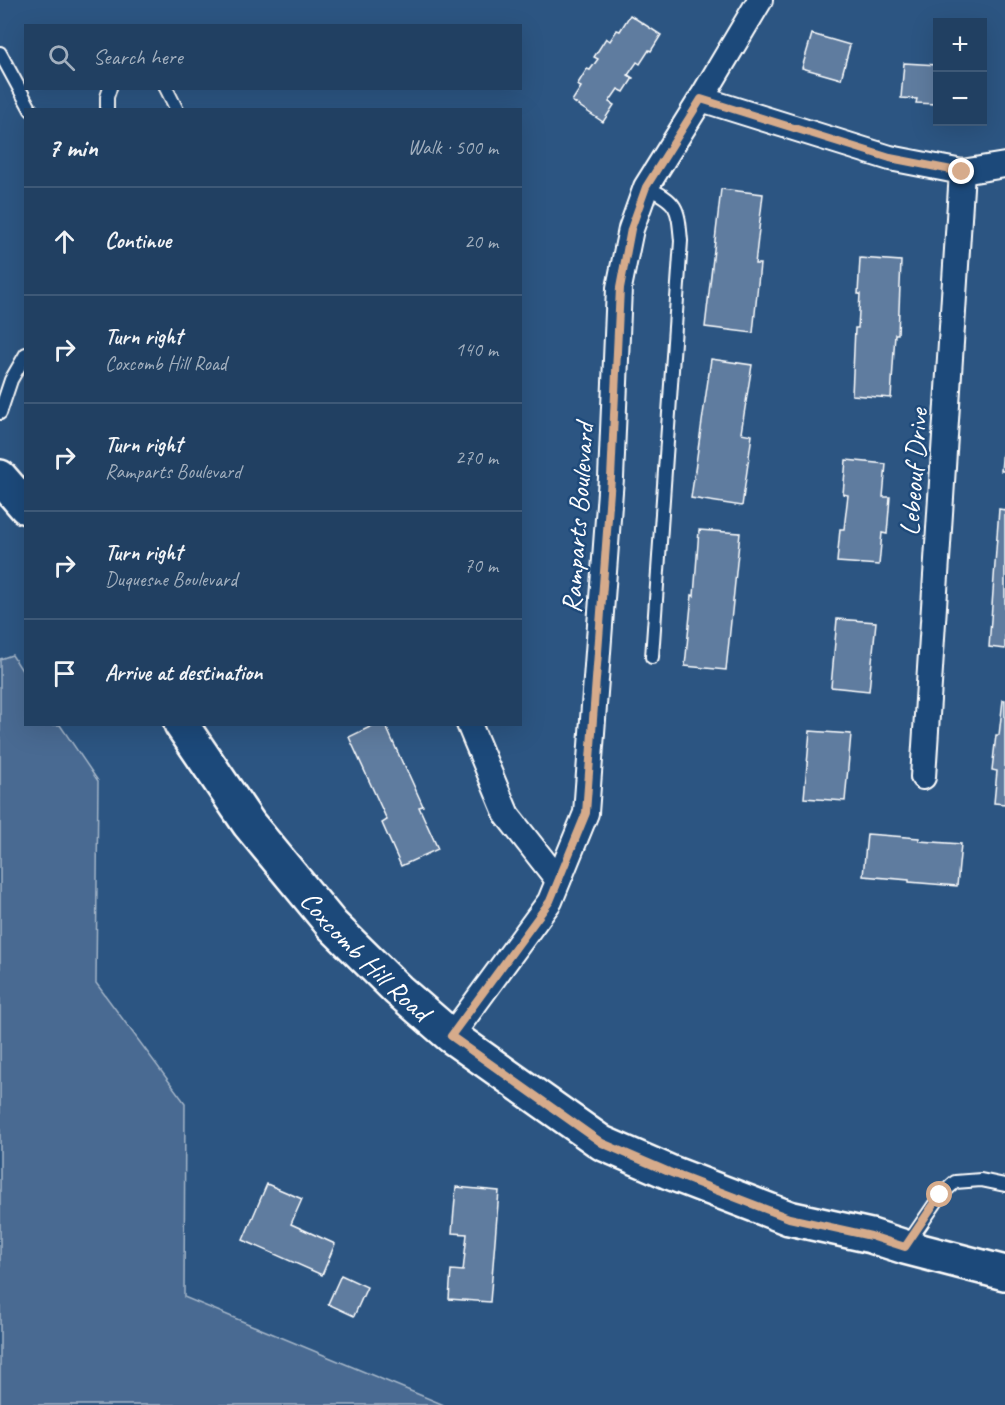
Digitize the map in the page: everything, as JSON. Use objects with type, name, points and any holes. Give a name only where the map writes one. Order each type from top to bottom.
[{"type":"main road","points":[[0,477],[24,505]]},
{"type":"main road","name":"Coxcomb Hill Road","points":[[182,726],[249,824],[332,925],[398,990],[451,1036],[602,1143],[669,1172],[789,1218],[871,1236],[1005,1273]]},
{"type":"street","name":"Ramparts Boulevard","points":[[451,1036],[550,901],[586,813],[611,478],[620,288],[631,229],[646,187],[760,0]]},
{"type":"street","points":[[701,99],[890,158],[962,172],[1005,165]]},
{"type":"street","name":"Lebeouf Drive","points":[[923,777],[962,172]]},
{"type":"street","points":[[470,726],[507,815],[558,880]]},
{"type":"lane","points":[[0,53],[30,108]]},
{"type":"lane","points":[[107,108],[109,90]]},
{"type":"lane","points":[[167,90],[176,108]]},
{"type":"lane","points":[[646,187],[666,197],[678,213],[681,241],[652,657]]},
{"type":"lane","points":[[0,413],[11,380],[24,357]]},
{"type":"lane","points":[[905,1247],[940,1195],[955,1182],[981,1180],[1005,1185]]},
{"type":"shaded area","points":[[12,655],[24,673],[24,726],[61,726],[98,781],[96,983],[185,1103],[184,1297],[444,1405],[0,1405],[0,659]]},
{"type":"building","points":[[630,15],[661,35],[651,51],[649,50],[640,64],[637,62],[628,75],[633,78],[624,92],[618,89],[609,102],[614,105],[603,122],[572,101],[581,87],[577,85],[587,69],[590,70],[598,59],[594,57],[606,38],[610,41],[617,30],[620,31]]},
{"type":"building","points":[[812,34],[850,45],[841,79],[802,68]]},
{"type":"building","points":[[904,63],[933,65],[933,104],[916,103],[917,99],[901,98]]},
{"type":"building","points":[[721,189],[763,194],[755,264],[760,264],[753,333],[705,327]]},
{"type":"building","points":[[860,258],[901,261],[898,334],[895,334],[891,398],[852,395],[855,328],[858,328],[860,294],[858,294]]},
{"type":"building","points":[[711,359],[752,365],[741,433],[752,435],[742,506],[691,498]]},
{"type":"building","points":[[1005,425],[1005,471],[1001,471]]},
{"type":"building","points":[[846,460],[886,464],[883,497],[890,497],[887,534],[882,533],[879,565],[837,562],[840,529],[844,529],[848,495],[843,494]]},
{"type":"building","points":[[999,509],[1005,510],[1005,649],[989,647]]},
{"type":"building","points":[[699,530],[740,533],[726,670],[685,666]]},
{"type":"building","points":[[837,619],[876,622],[869,691],[831,687]]},
{"type":"building","points":[[1003,700],[1005,700],[1005,804],[994,803],[997,771],[992,770]]},
{"type":"building","points":[[372,726],[386,726],[423,806],[419,807],[438,849],[401,866],[382,823],[387,820],[349,737]]},
{"type":"building","points":[[810,731],[851,734],[845,801],[804,798]]},
{"type":"building","points":[[867,834],[961,844],[957,886],[863,876]]},
{"type":"building","points":[[267,1184],[302,1199],[291,1224],[335,1244],[322,1275],[243,1240]]},
{"type":"building","points":[[456,1187],[499,1191],[490,1302],[449,1299],[451,1270],[463,1271],[467,1234],[452,1233]]},
{"type":"building","points":[[341,1275],[367,1287],[354,1316],[328,1304]]},
{"type":"route","points":[[940,1195],[905,1247],[871,1236],[789,1218],[669,1172],[602,1143],[451,1036],[550,901],[586,813],[611,478],[620,288],[631,229],[646,187],[701,99],[890,158],[962,172]]}]
